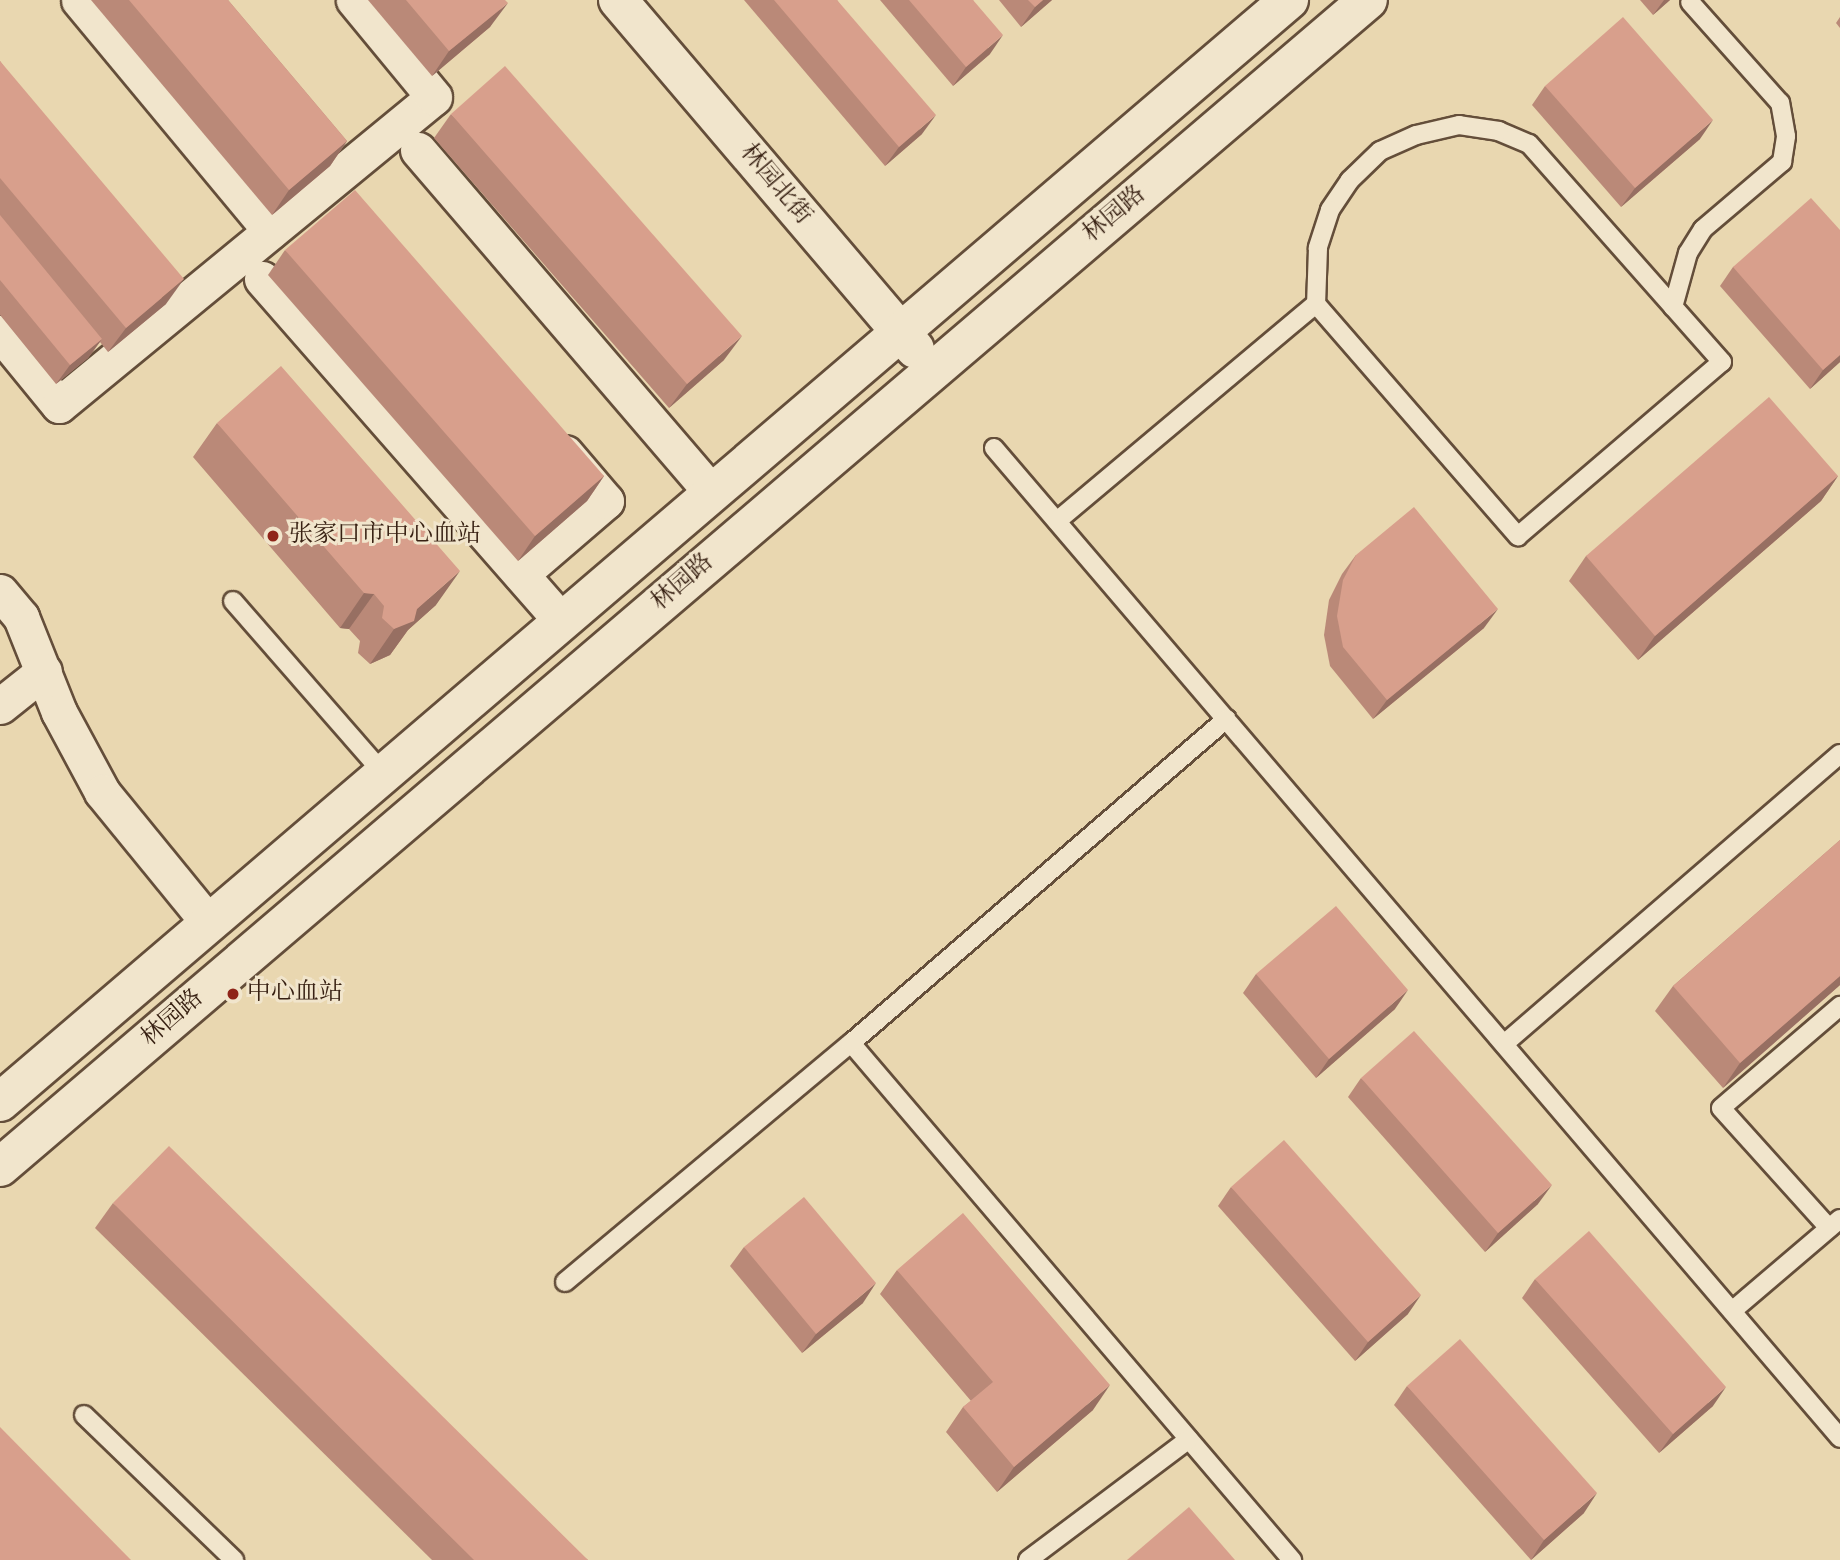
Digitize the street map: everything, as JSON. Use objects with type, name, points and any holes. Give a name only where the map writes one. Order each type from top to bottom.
[{"type":"main road","name":"林园北街","points":[[618,0],[932,370]]},
{"type":"main road","name":"林园路","points":[[0,1102],[899,330],[1289,0]]},
{"type":"main road","name":"林园路","points":[[0,1167],[1368,0]]},
{"type":"street","points":[[79,0],[271,231]]},
{"type":"street","points":[[0,333],[60,405],[434,97],[354,0]]},
{"type":"street","points":[[418,150],[711,492]]},
{"type":"street","points":[[262,279],[561,620]]},
{"type":"street","points":[[521,574],[606,501],[542,428]]},
{"type":"street","points":[[0,592],[22,617],[74,744],[102,792],[209,923]]},
{"type":"street","points":[[0,706],[44,671]]},
{"type":"lane","points":[[1674,307],[1688,253],[1703,229],[1782,162],[1786,136],[1780,103],[1690,2]]},
{"type":"lane","points":[[1459,125],[1499,131],[1529,144],[1722,362],[1518,536],[1316,304],[1318,248],[1330,210],[1350,180],[1380,150],[1416,135],[1459,125]]},
{"type":"lane","points":[[1057,521],[1316,304]]},
{"type":"lane","points":[[994,448],[1840,1437]]},
{"type":"lane","points":[[233,601],[383,773]]},
{"type":"lane","points":[[565,1282],[851,1043],[1226,719]]},
{"type":"lane","points":[[1504,1044],[1840,754]]},
{"type":"lane","points":[[1732,1311],[1834,1223],[1721,1108],[1840,1006]]},
{"type":"lane","points":[[851,1043],[1293,1560]]},
{"type":"lane","points":[[84,1415],[234,1560]]},
{"type":"lane","points":[[1028,1560],[1189,1439]]},
{"type":"building","points":[[129,0],[228,0],[347,141],[289,190]]},
{"type":"building","points":[[406,0],[505,0],[508,3],[449,51]]},
{"type":"building","points":[[774,0],[837,0],[936,115],[899,147]]},
{"type":"building","points":[[909,0],[973,0],[1003,35],[966,67]]},
{"type":"building","points":[[1028,0],[1043,0],[1035,7]]},
{"type":"building","points":[[1623,17],[1713,120],[1635,188],[1545,86]]},
{"type":"building","points":[[0,61],[184,279],[126,328],[0,178]]},
{"type":"building","points":[[505,66],[742,336],[687,384],[451,114]]},
{"type":"building","points":[[355,190],[604,476],[535,536],[285,250]]},
{"type":"building","points":[[1811,198],[1840,230],[1840,355],[1823,370],[1733,267]]},
{"type":"building","points":[[0,215],[102,339],[70,365],[0,280]]},
{"type":"building","points":[[281,366],[460,571],[417,609],[414,621],[394,629],[382,618],[384,606],[374,594],[364,593],[217,423]]},
{"type":"building","points":[[1769,397],[1838,476],[1655,636],[1586,556]]},
{"type":"building","points":[[1414,507],[1498,609],[1387,700],[1343,647],[1337,616],[1343,580],[1356,555]]},
{"type":"building","points":[[1840,840],[1840,976],[1740,1063],[1673,986]]},
{"type":"building","points":[[1336,906],[1408,990],[1329,1059],[1256,974]]},
{"type":"building","points":[[1414,1031],[1552,1185],[1498,1233],[1361,1078]]},
{"type":"building","points":[[1284,1140],[1421,1295],[1368,1342],[1231,1187]]},
{"type":"building","points":[[169,1146],[588,1560],[474,1560],[113,1203]]},
{"type":"building","points":[[804,1197],[876,1283],[816,1334],[744,1247]]},
{"type":"building","points":[[963,1213],[1110,1385],[1014,1467],[963,1407],[993,1382],[897,1270]]},
{"type":"building","points":[[1589,1231],[1726,1387],[1673,1434],[1535,1279]]},
{"type":"building","points":[[1460,1339],[1597,1493],[1544,1540],[1407,1386]]},
{"type":"building","points":[[0,1427],[131,1560],[0,1560]]},
{"type":"building","points":[[1189,1507],[1235,1560],[1127,1560]]},
{"type":"place","name":"张家口市中心血站","points":[[273,536]]},
{"type":"place","name":"中心血站","points":[[233,994]]}]
